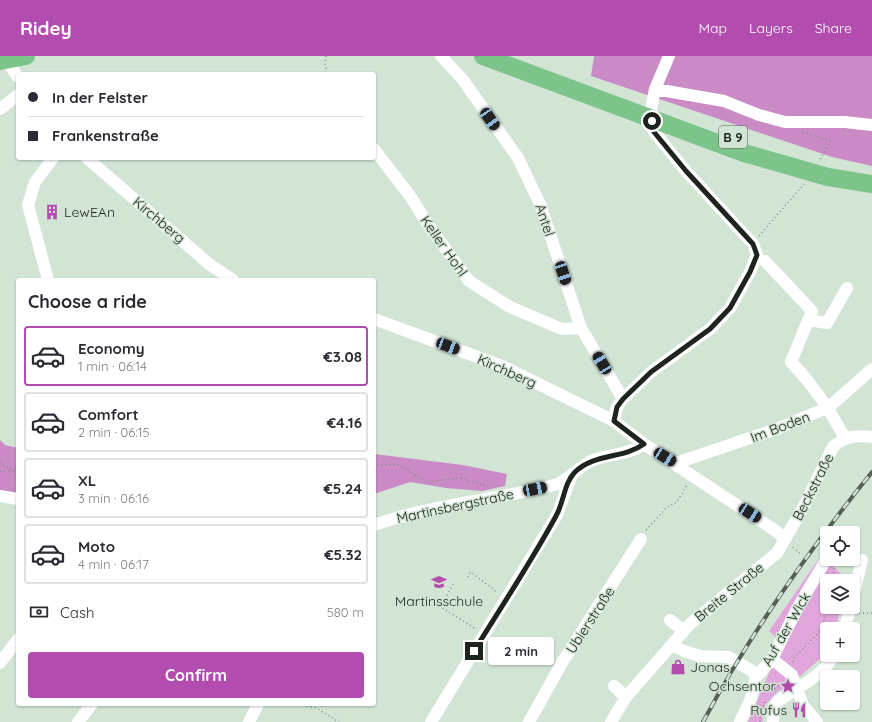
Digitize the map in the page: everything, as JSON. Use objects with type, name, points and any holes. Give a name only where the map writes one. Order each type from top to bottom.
[{"type":"highway","points":[[0,60],[26,56]]},
{"type":"highway","name":"B 9","points":[[483,56],[542,71],[670,119],[771,150],[799,170],[825,169],[872,173]]},
{"type":"highway","name":"B 9","points":[[518,56],[542,71]]},
{"type":"highway","name":"B 9","points":[[825,169],[872,184]]},
{"type":"street","points":[[3,56],[16,74]]},
{"type":"street","name":"Antel","points":[[441,56],[463,80],[518,158],[540,204],[581,328],[623,399]]},
{"type":"street","points":[[614,421],[617,407],[623,399],[651,372],[710,329],[730,308],[750,272],[755,248],[686,171],[654,132],[651,109],[655,89],[669,56]]},
{"type":"street","points":[[655,89],[724,101],[760,115],[785,122],[845,122],[872,125]]},
{"type":"street","points":[[0,109],[16,97]]},
{"type":"street","name":"Keller Hohl","points":[[376,152],[410,196],[429,226],[468,280],[510,307],[562,330],[581,328]]},
{"type":"street","points":[[47,278],[28,205],[35,182],[52,160]]},
{"type":"street","name":"Kirchberg","points":[[89,160],[209,264],[230,278]]},
{"type":"street","points":[[765,261],[812,311],[791,362],[806,377],[829,407],[845,438],[858,436],[872,437]]},
{"type":"street","points":[[808,320],[827,323],[847,288]]},
{"type":"street","name":"Kirchberg","points":[[376,319],[384,321],[502,366],[614,421],[644,444],[676,463],[776,531],[785,540]]},
{"type":"street","name":"Im Boden","points":[[676,463],[777,429],[829,407],[872,369]]},
{"type":"street","name":"Beckstraße","points":[[785,540],[804,506],[828,455],[836,444],[845,438]]},
{"type":"street","name":"Martinsbergstraße","points":[[376,524],[390,519],[472,500],[558,484],[570,477],[592,460],[635,451],[644,444]]},
{"type":"street","points":[[431,722],[557,514],[570,477]]},
{"type":"street","points":[[0,496],[16,499]]},
{"type":"street","name":"Ubierstraße","points":[[529,722],[563,661],[641,539]]},
{"type":"street","name":"Breite Straße","points":[[610,722],[626,697],[690,624],[777,553],[785,540]]},
{"type":"street","points":[[859,574],[862,560]]},
{"type":"street","name":"Auf der Wick","points":[[740,722],[751,698],[756,677],[772,659],[798,607],[822,566]]},
{"type":"street","points":[[670,620],[684,631]]},
{"type":"street","points":[[0,663],[16,643]]},
{"type":"street","points":[[672,645],[700,656],[728,657],[752,671],[756,677]]},
{"type":"street","points":[[772,659],[792,675],[803,705],[817,722]]},
{"type":"street","points":[[773,722],[774,707],[778,701],[798,689],[823,670],[829,662]]},
{"type":"street","points":[[614,686],[626,697]]},
{"type":"street","points":[[78,722],[90,706]]},
{"type":"street","points":[[249,722],[257,706]]},
{"type":"path","points":[[326,56],[325,63],[327,72]]},
{"type":"path","points":[[825,169],[830,141]]},
{"type":"path","points":[[755,248],[799,170]]},
{"type":"path","points":[[0,462],[10,469],[16,470]]},
{"type":"path","points":[[376,466],[397,464],[427,482],[460,478],[490,487]]},
{"type":"path","points":[[0,471],[16,471]]},
{"type":"path","points":[[641,539],[644,532],[667,506],[677,502],[689,482],[691,474]]},
{"type":"path","points":[[468,577],[471,572],[506,598]]},
{"type":"path","points":[[453,584],[441,607],[484,634]]},
{"type":"path","points":[[308,706],[316,708],[339,722]]},
{"type":"shaded area","points":[[594,56],[872,56],[872,166],[832,157],[591,76]]},
{"type":"shaded area","points":[[0,440],[5,445],[16,448],[16,495],[0,492]]},
{"type":"shaded area","points":[[376,454],[463,465],[507,474],[505,486],[482,491],[446,488],[410,482],[376,493]]},
{"type":"shaded area","points":[[818,560],[820,560],[820,566],[832,566],[842,574],[820,574],[820,614],[839,614],[837,622],[820,622],[820,659],[790,685],[777,692],[766,704],[762,712],[763,722],[748,722],[782,643],[769,631]]},
{"type":"railway","points":[[703,722],[740,657],[782,593],[803,562],[872,472]]},
{"type":"place","name":"LewEAn","points":[[52,212]]},
{"type":"place","name":"Martinsschule","points":[[439,582]]},
{"type":"place","name":"Jonas","points":[[678,667]]},
{"type":"place","name":"Ochsentor","points":[[788,686]]},
{"type":"place","name":"Rufus","points":[[799,710]]},
{"type":"route","points":[[474,651],[557,514],[570,477],[592,460],[635,451],[644,444],[614,421],[617,407],[623,399],[651,372],[710,329],[730,308],[750,272],[757,255],[757,251],[753,244],[686,171],[654,132],[652,121]]}]
